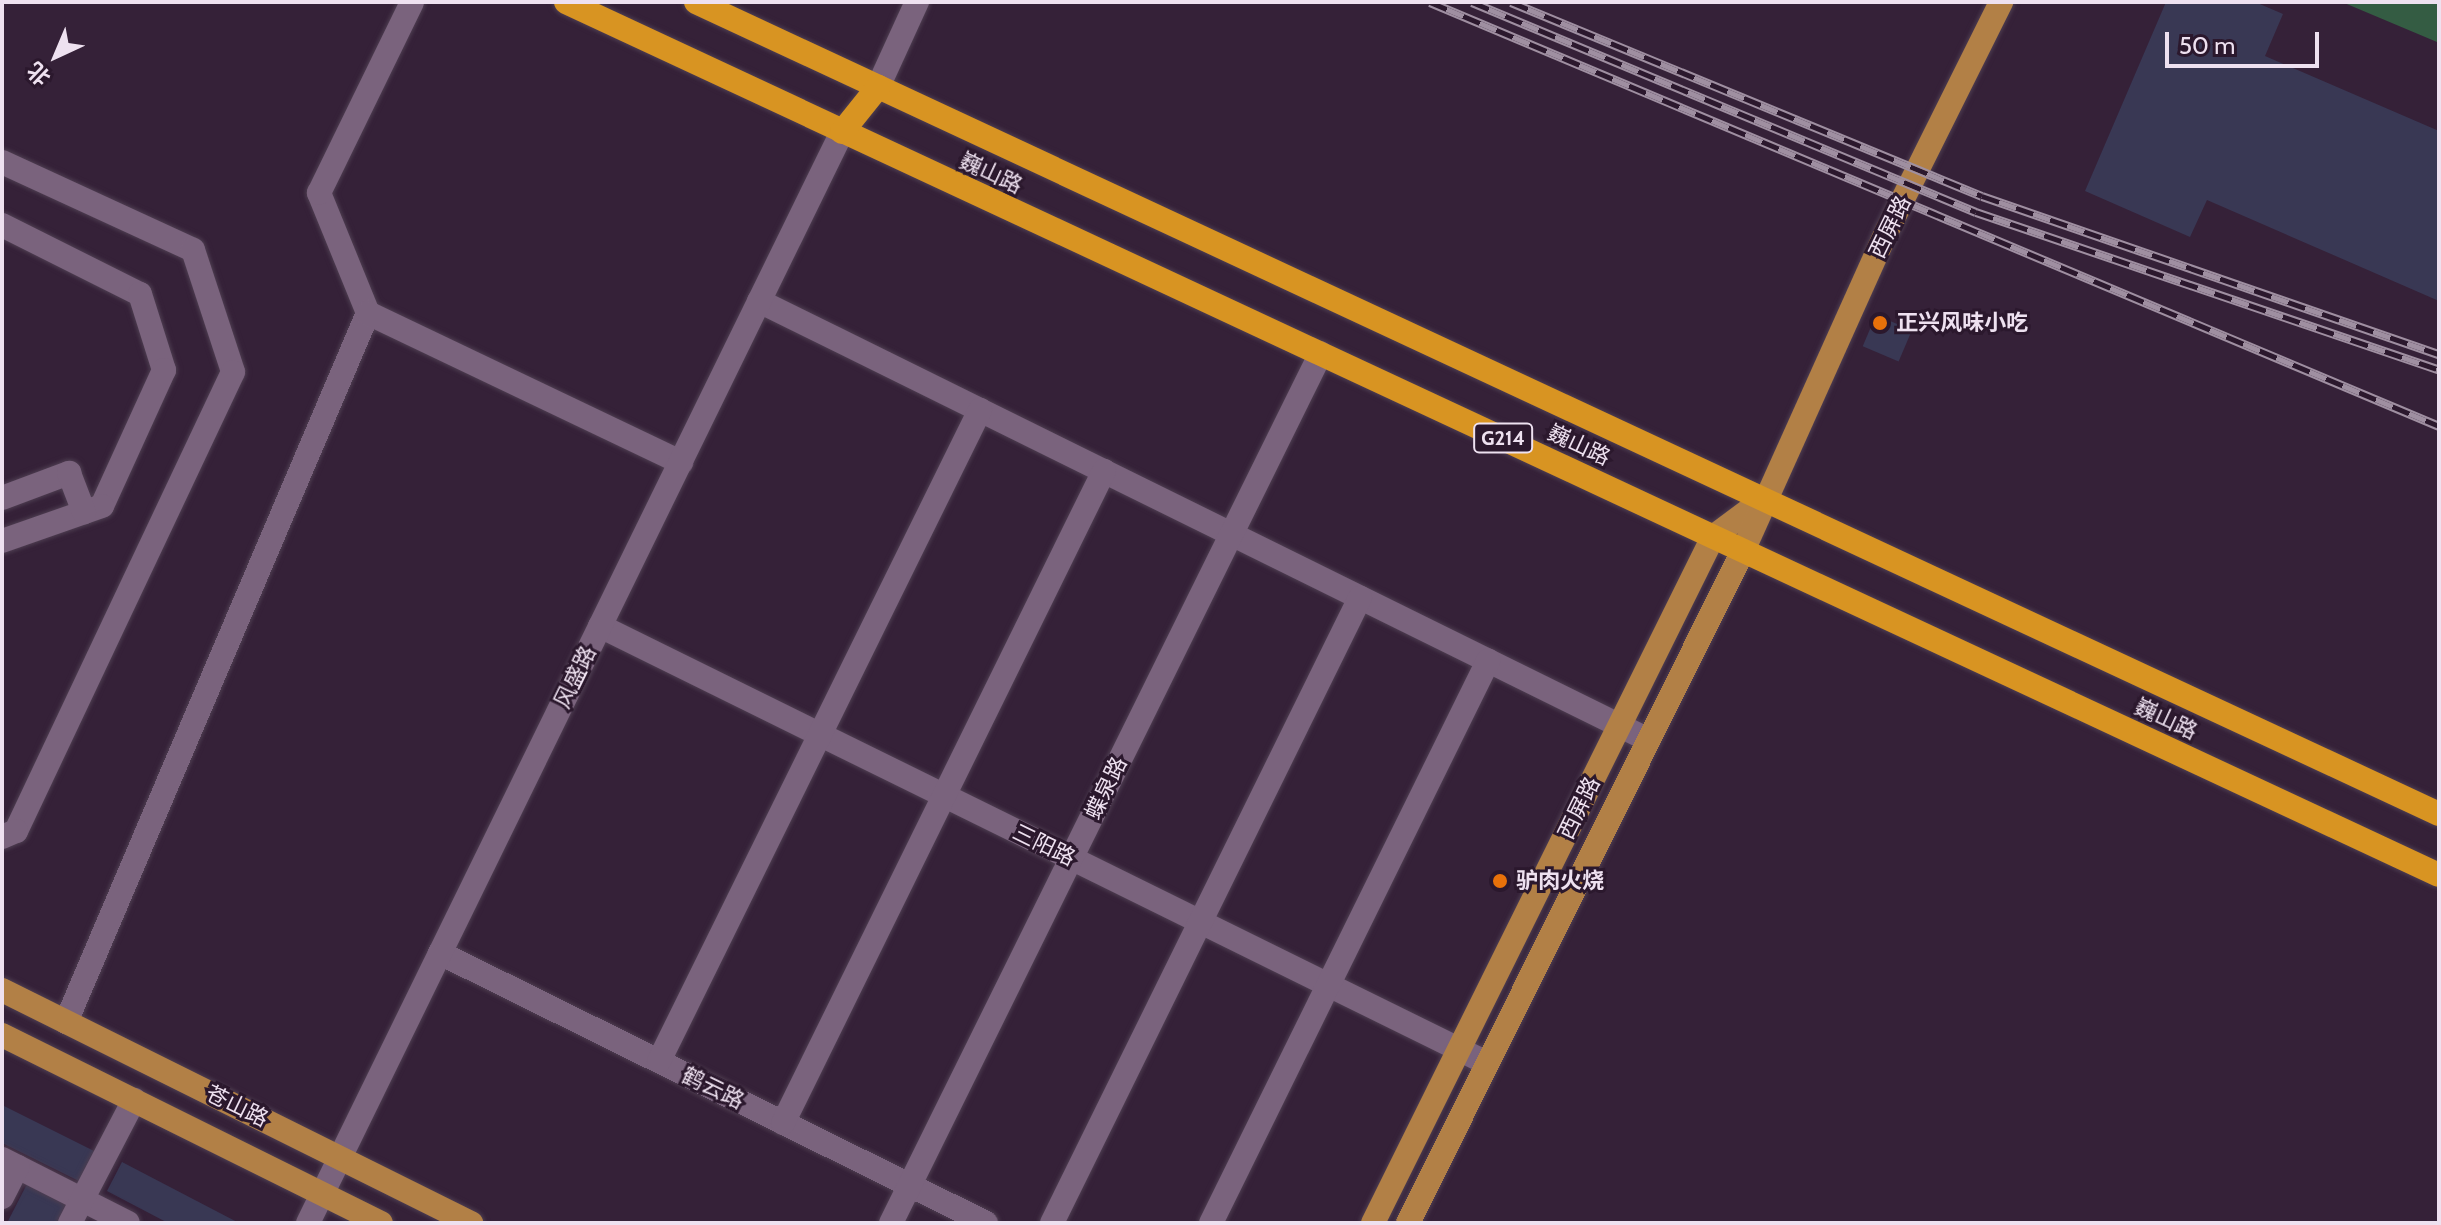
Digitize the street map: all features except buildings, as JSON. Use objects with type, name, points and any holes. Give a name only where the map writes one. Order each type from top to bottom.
[{"type":"highway","name":"巍山路","points":[[566,2],[2439,875]]},
{"type":"highway","name":"巍山路","points":[[696,2],[2439,814]]},
{"type":"highway","points":[[842,132],[878,87]]},
{"type":"main road","name":"西屏路","points":[[1408,1223],[1743,551],[1764,499],[2001,2]]},
{"type":"main road","name":"西屏路","points":[[1373,1223],[1713,537],[1764,499]]},
{"type":"main road","name":"苍山路","points":[[2,990],[471,1223]]},
{"type":"main road","name":"苍山路","points":[[2,1035],[381,1223]]},
{"type":"street","points":[[412,2],[319,193],[368,313],[681,462]]},
{"type":"street","points":[[878,87],[917,2]]},
{"type":"street","name":"风盛路","points":[[308,1223],[842,132]]},
{"type":"street","points":[[2,162],[193,250],[233,372],[16,831],[2,837]]},
{"type":"street","points":[[2,225],[140,294],[164,370],[102,506],[2,541]]},
{"type":"street","points":[[759,301],[1649,740]]},
{"type":"street","points":[[66,1022],[368,313]]},
{"type":"street","name":"蝶泉路","points":[[891,1223],[1321,353]]},
{"type":"street","points":[[659,1061],[980,410]]},
{"type":"street","points":[[783,1123],[1104,471]]},
{"type":"street","points":[[2,498],[69,473],[84,512]]},
{"type":"street","points":[[1052,1223],[1360,598]]},
{"type":"street","name":"三阳路","points":[[600,626],[1487,1063]]},
{"type":"street","points":[[1211,1223],[1488,661]]},
{"type":"street","name":"鹤云路","points":[[440,953],[986,1223]]},
{"type":"street","points":[[70,1223],[134,1100]]},
{"type":"street","points":[[2,1197],[9,1163],[128,1223]]},
{"type":"green space","points":[[2342,2],[2439,2],[2439,43],[2437,42]]},
{"type":"railway","points":[[1430,2],[2439,426]]},
{"type":"railway","points":[[1472,2],[1976,212],[2439,370]]},
{"type":"railway","points":[[1511,2],[1982,196],[2439,354]]},
{"type":"place","name":"正兴风味小吃","points":[[1880,323]]},
{"type":"place","name":"驴肉火烧","points":[[1500,881]]}]
